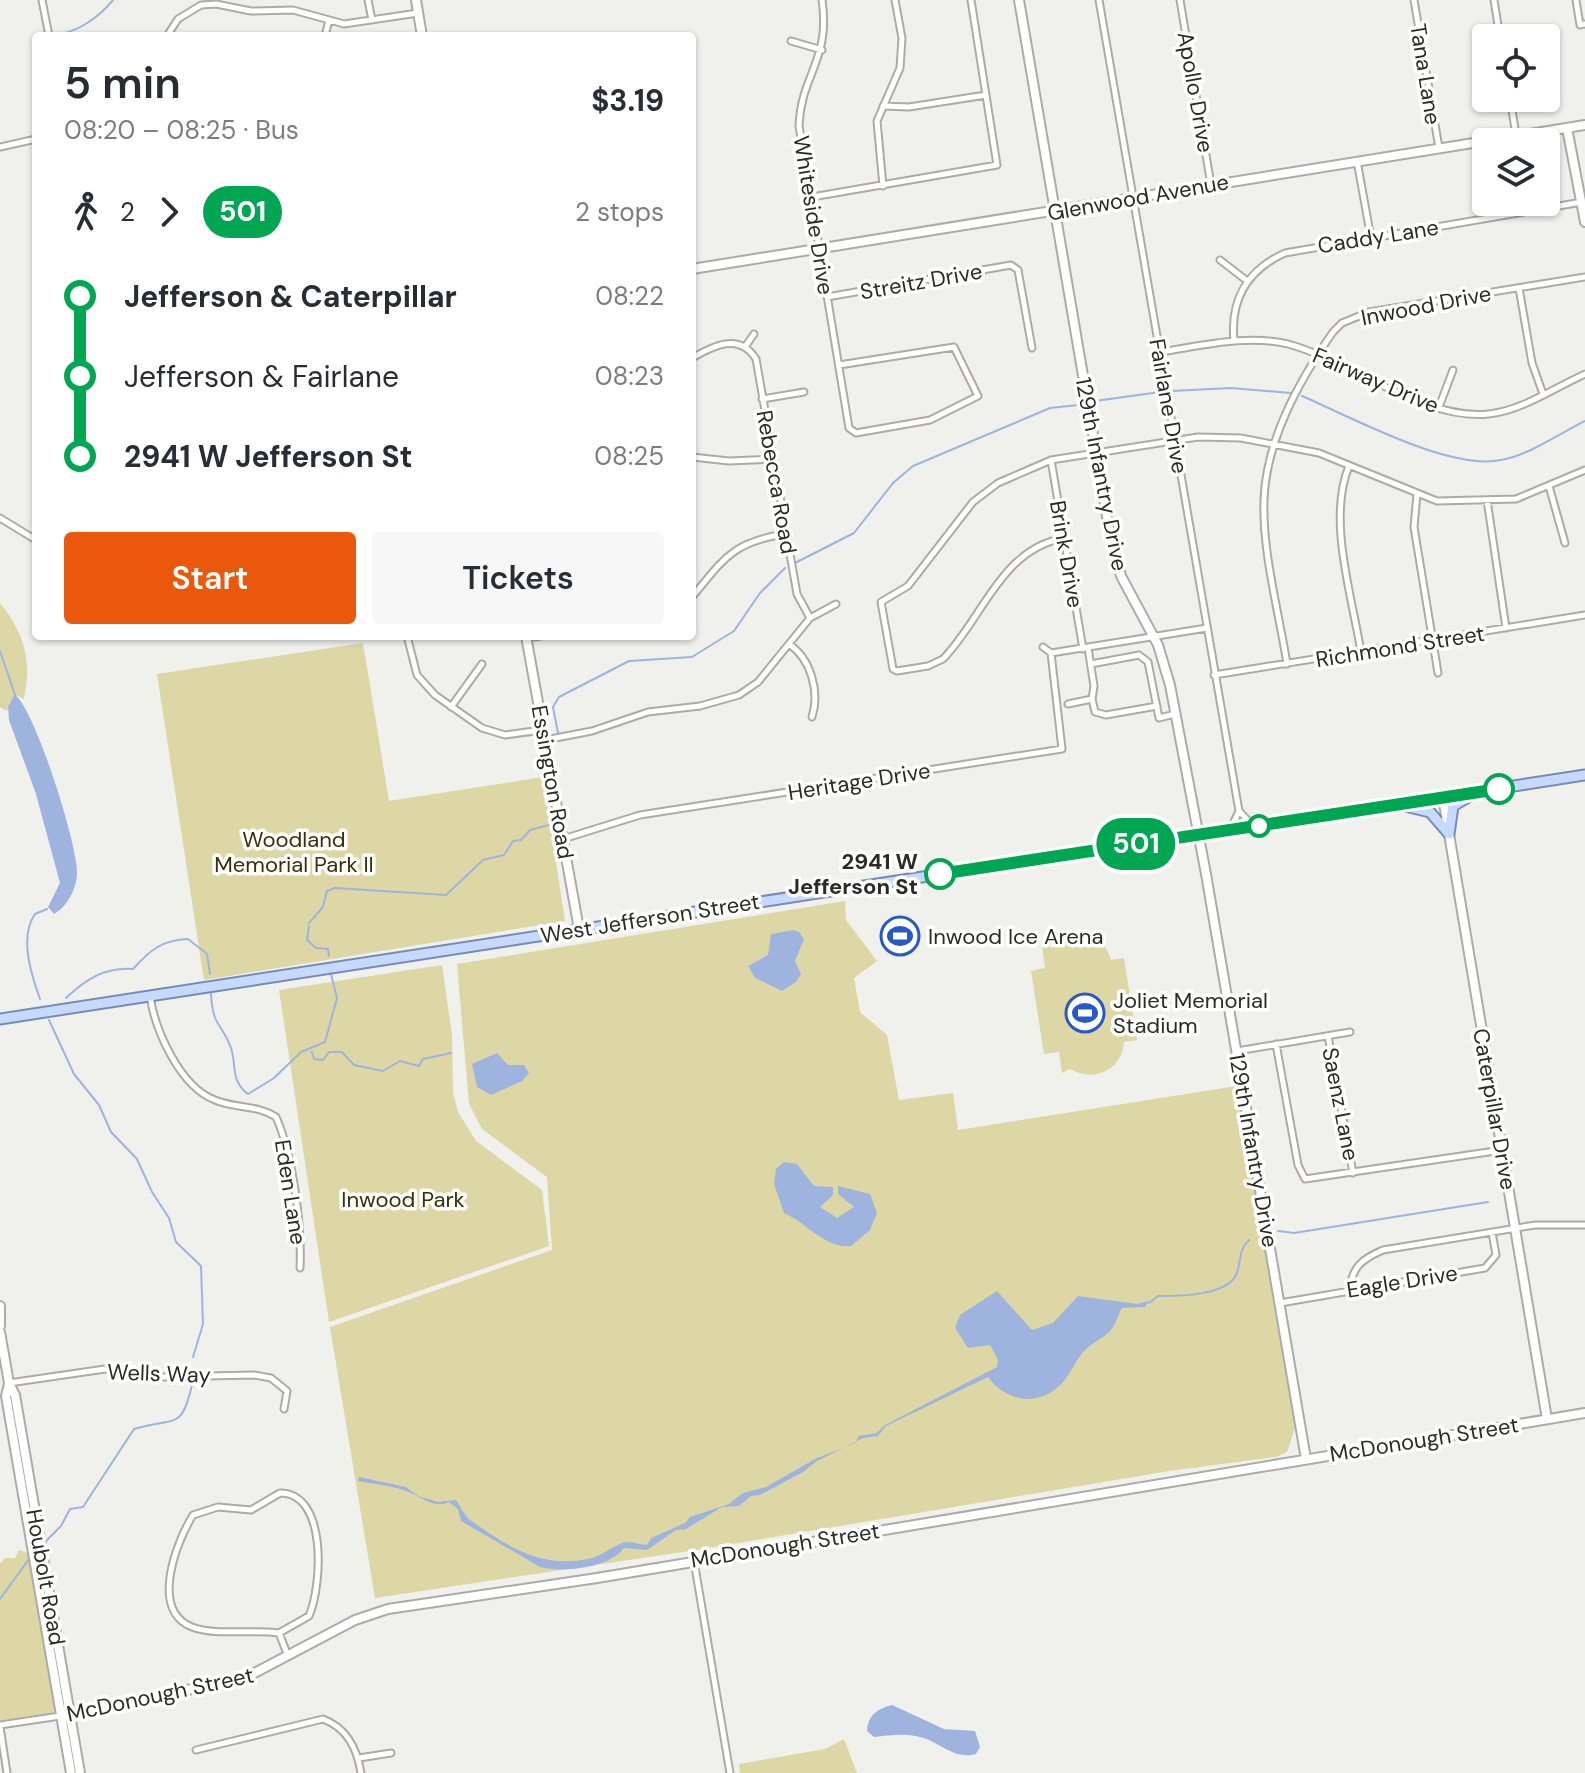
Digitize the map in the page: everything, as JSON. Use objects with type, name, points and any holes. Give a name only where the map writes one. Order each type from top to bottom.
[{"type":"main road","name":"West Jefferson Street","points":[[0,1019],[1585,775]]},
{"type":"main road","points":[[1449,834],[1453,806],[1477,793]]},
{"type":"main road","points":[[1397,805],[1430,812],[1449,834]]},
{"type":"street","points":[[42,0],[48,32]]},
{"type":"street","points":[[368,0],[372,20]]},
{"type":"street","points":[[416,0],[421,32]]},
{"type":"street","name":"Whiteside Drive","points":[[822,0],[825,20],[822,50],[800,112],[818,249],[839,365],[852,432],[930,420],[978,396],[954,347],[839,365]]},
{"type":"street","points":[[883,186],[876,136],[901,56],[895,0]]},
{"type":"street","points":[[812,197],[997,165],[971,0]]},
{"type":"street","name":"129th Infantry Drive","points":[[1019,0],[1110,534],[1121,576],[1153,637],[1166,670],[1175,714],[1237,1051],[1306,1459]]},
{"type":"street","name":"Fairlane Drive","points":[[1099,0],[1239,811]]},
{"type":"street","name":"Apollo Drive","points":[[1180,0],[1211,185]]},
{"type":"street","name":"Tana Lane","points":[[1414,0],[1439,148]]},
{"type":"street","points":[[1494,0],[1498,24]]},
{"type":"street","points":[[1576,0],[1583,25]]},
{"type":"street","points":[[170,32],[188,10],[216,4],[251,11],[308,12],[352,24],[418,13]]},
{"type":"street","points":[[326,32],[329,20]]},
{"type":"street","points":[[791,41],[822,50]]},
{"type":"street","points":[[883,106],[909,107],[986,95]]},
{"type":"street","name":"Glenwood Avenue","points":[[1560,129],[1585,125]]},
{"type":"street","points":[[1567,128],[1585,222]]},
{"type":"street","points":[[0,147],[32,140]]},
{"type":"street","name":"Glenwood Avenue","points":[[696,268],[1472,142]]},
{"type":"street","points":[[1357,161],[1371,238]]},
{"type":"street","name":"Caddy Lane","points":[[1246,280],[1258,268],[1285,253],[1582,202]]},
{"type":"street","points":[[1220,260],[1246,280],[1234,310],[1234,341]]},
{"type":"street","name":"Streitz Drive","points":[[827,297],[1015,266],[1032,348]]},
{"type":"street","name":"Inwood Drive","points":[[1287,664],[1264,511],[1272,443],[1333,332],[1353,317],[1585,277]]},
{"type":"street","points":[[1519,288],[1532,363],[1543,394]]},
{"type":"street","points":[[696,356],[717,344],[745,347],[754,334]]},
{"type":"street","name":"Fairway Drive","points":[[1160,352],[1234,341],[1286,344],[1439,407],[1455,412],[1488,414],[1507,411],[1585,374]]},
{"type":"street","name":"Rebecca Road","points":[[745,347],[756,359],[797,594],[810,618]]},
{"type":"street","points":[[1439,407],[1453,370]]},
{"type":"street","points":[[762,399],[804,392]]},
{"type":"street","points":[[1064,538],[1048,541],[1022,555],[943,659],[928,666],[893,669],[881,602],[908,586],[973,502],[998,483],[1051,460],[1220,437],[1303,448],[1437,501],[1516,499],[1585,470]]},
{"type":"street","points":[[696,457],[729,461],[774,459]]},
{"type":"street","name":"Brink Drive","points":[[1051,460],[1085,648],[1091,664],[1092,699]]},
{"type":"street","points":[[1349,466],[1343,481],[1339,517],[1361,652]]},
{"type":"street","points":[[1549,486],[1565,543]]},
{"type":"street","points":[[1417,494],[1414,527],[1438,673]]},
{"type":"street","points":[[1487,500],[1506,628]]},
{"type":"street","points":[[0,518],[32,538]]},
{"type":"street","points":[[696,592],[716,565],[738,547],[785,534]]},
{"type":"street","points":[[408,640],[417,675],[451,707],[493,734],[544,735],[592,731],[648,712],[730,699],[758,682],[810,618],[836,604]]},
{"type":"street","name":"Richmond Street","points":[[1214,675],[1585,615]]},
{"type":"street","points":[[1043,647],[1051,653],[1207,628]]},
{"type":"street","name":"Essington Road","points":[[527,640],[579,929]]},
{"type":"street","points":[[789,644],[807,660],[815,706],[812,717]]},
{"type":"street","name":"Heritage Drive","points":[[563,839],[640,815],[1062,749],[1051,653]]},
{"type":"street","points":[[1091,664],[1139,655],[1148,662],[1159,718],[1175,714]]},
{"type":"street","points":[[451,707],[482,664]]},
{"type":"street","points":[[1068,704],[1092,699],[1095,712],[1106,715],[1157,706]]},
{"type":"street","name":"Caterpillar Drive","points":[[1443,798],[1547,1419]]},
{"type":"street","points":[[1230,830],[1239,811],[1254,826]]},
{"type":"street","name":"Eden Lane","points":[[150,995],[160,1033],[186,1075],[201,1091],[216,1101],[257,1106],[276,1117],[292,1181],[301,1245],[300,1268]]},
{"type":"street","points":[[1237,1051],[1350,1032]]},
{"type":"street","name":"Saenz Lane","points":[[1328,1036],[1353,1173]]},
{"type":"street","points":[[1276,1044],[1302,1175],[1312,1180],[1502,1150]]},
{"type":"street","points":[[1350,1289],[1353,1271],[1383,1250],[1515,1228],[1585,1225]]},
{"type":"street","name":"Eagle Drive","points":[[1280,1303],[1485,1268],[1496,1255],[1492,1232]]},
{"type":"street","points":[[0,1306],[0,1326]]},
{"type":"street","name":"Houbolt Road","points":[[0,1332],[9,1383],[15,1395],[66,1715],[71,1773]]},
{"type":"street","name":"Wells Way","points":[[9,1383],[105,1369],[160,1377],[254,1375],[282,1384],[287,1391],[284,1409]]},
{"type":"street","name":"McDonough Street","points":[[0,1726],[220,1685],[268,1669],[355,1620],[388,1609],[1585,1413]]},
{"type":"street","points":[[280,1493],[301,1500],[308,1508],[314,1520],[318,1550],[311,1610],[302,1622],[279,1633],[252,1629],[202,1629],[179,1617],[168,1582],[169,1570],[177,1544],[197,1512],[218,1507],[244,1512],[280,1493]]},
{"type":"street","points":[[694,1560],[730,1773]]},
{"type":"street","points":[[279,1633],[289,1657]]},
{"type":"street","name":"Houbolt Road","points":[[66,1715],[80,1773]]},
{"type":"street","points":[[196,1750],[323,1719],[343,1731],[359,1758],[361,1773]]},
{"type":"street","points":[[0,1726],[7,1773]]},
{"type":"street","points":[[359,1758],[391,1753]]},
{"type":"green space","points":[[0,603],[21,637],[27,660],[24,699],[17,696],[9,703],[7,711],[0,707]]},
{"type":"green space","name":"Woodland Memorial Park II","points":[[363,643],[389,801],[543,777],[565,921],[204,980],[157,674]]},
{"type":"green space","points":[[845,901],[846,920],[877,961],[854,978],[860,1012],[887,1035],[899,1100],[953,1093],[958,1130],[1237,1086],[1292,1401],[1295,1428],[1287,1452],[1276,1457],[1169,1471],[696,1550],[375,1598],[330,1327],[552,1250],[547,1177],[482,1129],[469,1104],[457,964]]},
{"type":"green space","name":"Joliet Memorial Stadium","points":[[1074,934],[1098,940],[1111,960],[1124,958],[1137,1040],[1124,1042],[1118,1060],[1112,1067],[1097,1074],[1088,1075],[1070,1069],[1062,1073],[1059,1052],[1044,1054],[1031,971],[1045,968],[1042,946],[1050,945],[1051,949],[1060,939]]},
{"type":"green space","name":"Inwood Park","points":[[442,965],[452,1035],[453,1093],[458,1112],[476,1141],[542,1190],[549,1246],[329,1322],[279,990]]},
{"type":"green space","points":[[19,1550],[30,1554],[56,1703],[52,1717],[0,1725],[0,1564],[5,1558],[15,1558]]},
{"type":"green space","points":[[844,1739],[857,1773],[740,1773],[739,1764],[825,1749]]},
{"type":"water","points":[[15,695],[44,750],[75,858],[77,879],[73,891],[63,907],[54,914],[48,907],[60,883],[36,794],[9,720],[8,706]]},
{"type":"water","points":[[793,930],[804,939],[795,961],[801,974],[796,982],[782,991],[755,978],[748,966],[768,955],[771,934]]},
{"type":"water","points":[[497,1053],[508,1065],[524,1065],[529,1073],[522,1081],[491,1095],[477,1087],[472,1064]]},
{"type":"water","points":[[784,1162],[797,1164],[814,1186],[833,1187],[833,1195],[820,1207],[837,1218],[854,1207],[838,1194],[838,1186],[870,1194],[877,1213],[870,1230],[851,1246],[842,1246],[825,1240],[784,1213],[774,1184],[776,1169]]},
{"type":"water","points":[[997,1291],[1032,1330],[1053,1323],[1078,1296],[1137,1304],[1149,1301],[1145,1307],[1122,1308],[1110,1331],[1085,1350],[1063,1382],[1044,1396],[1024,1399],[1014,1396],[1004,1392],[988,1377],[886,1426],[878,1436],[856,1442],[859,1436],[877,1433],[885,1425],[997,1367],[998,1360],[990,1345],[968,1348],[955,1328],[960,1315]]},
{"type":"water","points":[[845,1447],[760,1495],[751,1496],[739,1506],[722,1507],[686,1529],[676,1530],[647,1550],[624,1548],[608,1560],[573,1569],[540,1567],[461,1521],[458,1509],[449,1502],[431,1503],[397,1488],[358,1481],[359,1477],[406,1487],[418,1496],[438,1502],[456,1500],[470,1520],[510,1546],[539,1558],[570,1561],[593,1558],[625,1542],[647,1545],[651,1538],[685,1523],[690,1517],[729,1504],[743,1493],[766,1487],[815,1459]]},
{"type":"water","points":[[892,1705],[944,1729],[975,1731],[980,1747],[976,1754],[960,1755],[914,1736],[874,1737],[867,1731],[871,1717]]},
{"type":"waterway","points":[[70,32],[101,13],[113,0]]},
{"type":"waterway","points":[[1171,391],[1231,388],[1291,393]]},
{"type":"waterway","points":[[1095,401],[1160,392]]},
{"type":"waterway","points":[[1302,396],[1401,440],[1455,458],[1480,461],[1501,460],[1522,454],[1585,421]]},
{"type":"waterway","points":[[795,563],[854,533],[893,483],[913,466],[1050,408],[1078,405]]},
{"type":"waterway","points":[[558,733],[553,707],[559,697],[629,661],[692,657],[734,631],[760,593],[785,568]]},
{"type":"waterway","points":[[0,651],[15,695]]},
{"type":"waterway","points":[[309,923],[323,907],[327,891],[335,888],[446,895],[483,860],[504,855],[513,841],[521,840],[530,830],[556,823]]},
{"type":"waterway","points":[[40,999],[27,944],[30,923],[35,914],[47,909]]},
{"type":"waterway","points":[[309,926],[307,940],[316,948],[328,949],[329,956]]},
{"type":"waterway","points":[[66,998],[96,976],[114,970],[133,969],[157,947],[171,941],[188,939],[207,954],[210,974]]},
{"type":"waterway","points":[[211,994],[216,1020],[231,1048],[236,1078],[248,1094],[274,1078],[301,1052],[325,1042],[337,998],[331,974]]},
{"type":"waterway","points":[[49,1020],[74,1074],[99,1105],[111,1132],[137,1159],[152,1192],[169,1218],[176,1242],[201,1266],[203,1324],[193,1357]]},
{"type":"waterway","points":[[312,1052],[314,1059],[323,1060],[329,1052],[342,1052],[354,1065],[383,1071],[400,1061],[419,1066],[423,1059],[451,1053]]},
{"type":"waterway","points":[[1278,1231],[1294,1233],[1488,1202]]},
{"type":"waterway","points":[[1149,1303],[1158,1296],[1212,1291],[1231,1282],[1249,1240]]},
{"type":"waterway","points":[[45,1542],[61,1526],[70,1509],[83,1507],[134,1429],[175,1420],[181,1415],[193,1380]]},
{"type":"waterway","points":[[0,1599],[29,1559]]},
{"type":"bus line","name":"501","points":[[940,874],[1499,789]]},
{"type":"place","name":"2941 W Jefferson St","points":[[940,874]]},
{"type":"place","name":"Inwood Ice Arena","points":[[900,936]]},
{"type":"place","name":"Joliet Memorial Stadium","points":[[1085,1013]]}]
